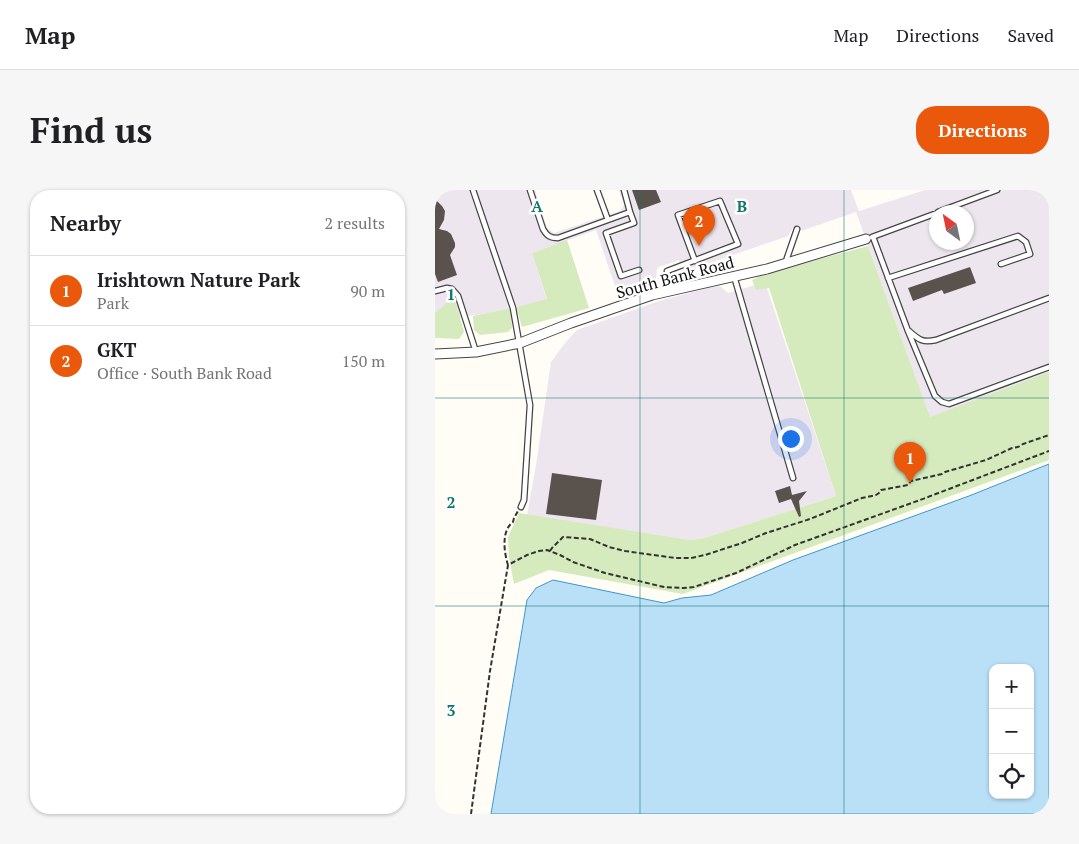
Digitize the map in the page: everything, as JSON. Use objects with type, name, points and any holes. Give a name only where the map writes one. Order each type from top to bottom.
[{"type":"street","name":"South Bank Road","points":[[435,354],[476,352],[519,343],[652,295],[786,263],[869,238]]},
{"type":"lane","points":[[473,190],[513,308],[530,404],[525,500],[521,507]]},
{"type":"lane","points":[[530,190],[543,228],[551,238],[558,238],[630,212]]},
{"type":"lane","points":[[597,190],[608,220]]},
{"type":"lane","points":[[623,190],[634,223],[606,233],[621,276],[639,270]]},
{"type":"lane","points":[[958,205],[997,190]]},
{"type":"lane","points":[[671,291],[667,272],[737,244],[720,200],[677,215],[695,260]]},
{"type":"lane","points":[[929,216],[869,238],[888,278],[935,396],[942,402],[949,404],[1049,367]]},
{"type":"lane","points":[[786,263],[797,229]]},
{"type":"lane","points":[[888,278],[1018,236],[1026,242],[1030,254],[1001,264]]},
{"type":"lane","points":[[734,276],[793,478]]},
{"type":"lane","points":[[435,291],[452,288],[458,296],[476,352]]},
{"type":"lane","points":[[908,331],[919,340],[936,340],[1049,298]]},
{"type":"path","points":[[550,551],[563,537],[576,537],[590,539],[609,547],[661,556],[683,558],[705,555],[742,544],[765,533],[809,519],[862,498],[876,495],[881,490],[908,485],[911,481],[942,474],[986,460],[1012,448],[1049,435]]},
{"type":"path","points":[[508,565],[539,550],[547,550],[573,562],[605,573],[664,587],[694,587],[736,572],[795,545],[1049,451]]},
{"type":"path","points":[[471,814],[490,671],[508,565],[505,552],[507,530],[521,507]]},
{"type":"shaded area","points":[[435,190],[535,190],[547,228],[554,233],[620,211],[624,205],[619,190],[851,190],[859,211],[925,190],[1049,190],[1049,372],[930,418],[856,212],[803,231],[793,228],[788,236],[684,272],[679,260],[659,267],[656,278],[651,283],[618,295],[596,230],[532,253],[547,300],[488,313],[444,320],[435,319]]},
{"type":"shaded area","points":[[765,282],[836,496],[704,538],[690,540],[527,515],[551,362],[577,330],[659,301],[711,287],[720,286],[728,293]]},
{"type":"green space","points":[[567,240],[589,308],[522,327],[516,307],[547,299],[532,253]]},
{"type":"green space","points":[[868,246],[930,417],[1049,372],[1049,460],[683,594],[549,570],[514,584],[509,557],[508,537],[519,513],[690,540],[704,538],[836,496],[769,288],[756,290],[752,280],[763,274]]},
{"type":"green space","points":[[454,297],[464,332],[459,339],[435,338],[435,312]]},
{"type":"green space","points":[[511,308],[512,328],[508,332],[480,335],[474,330],[473,316]]},
{"type":"water","points":[[1049,464],[1049,814],[491,814],[527,600],[536,588],[553,580],[664,603],[682,598],[711,595],[793,560],[969,496]]},
{"type":"building","points":[[632,190],[656,190],[661,202],[639,210]]},
{"type":"building","points":[[435,199],[445,211],[444,220],[439,229],[451,234],[455,243],[455,247],[450,255],[457,275],[438,282],[435,274]]},
{"type":"building","points":[[970,267],[976,283],[944,294],[942,290],[913,301],[908,288]]},
{"type":"building","points":[[552,473],[602,480],[596,520],[546,514]]},
{"type":"building","points":[[790,486],[792,495],[807,491],[799,501],[801,516],[799,517],[791,499],[779,503],[775,491]]},
{"type":"place","name":"GKT","points":[[699,246]]},
{"type":"place","name":"Irishtown Nature Park","points":[[910,483]]}]
